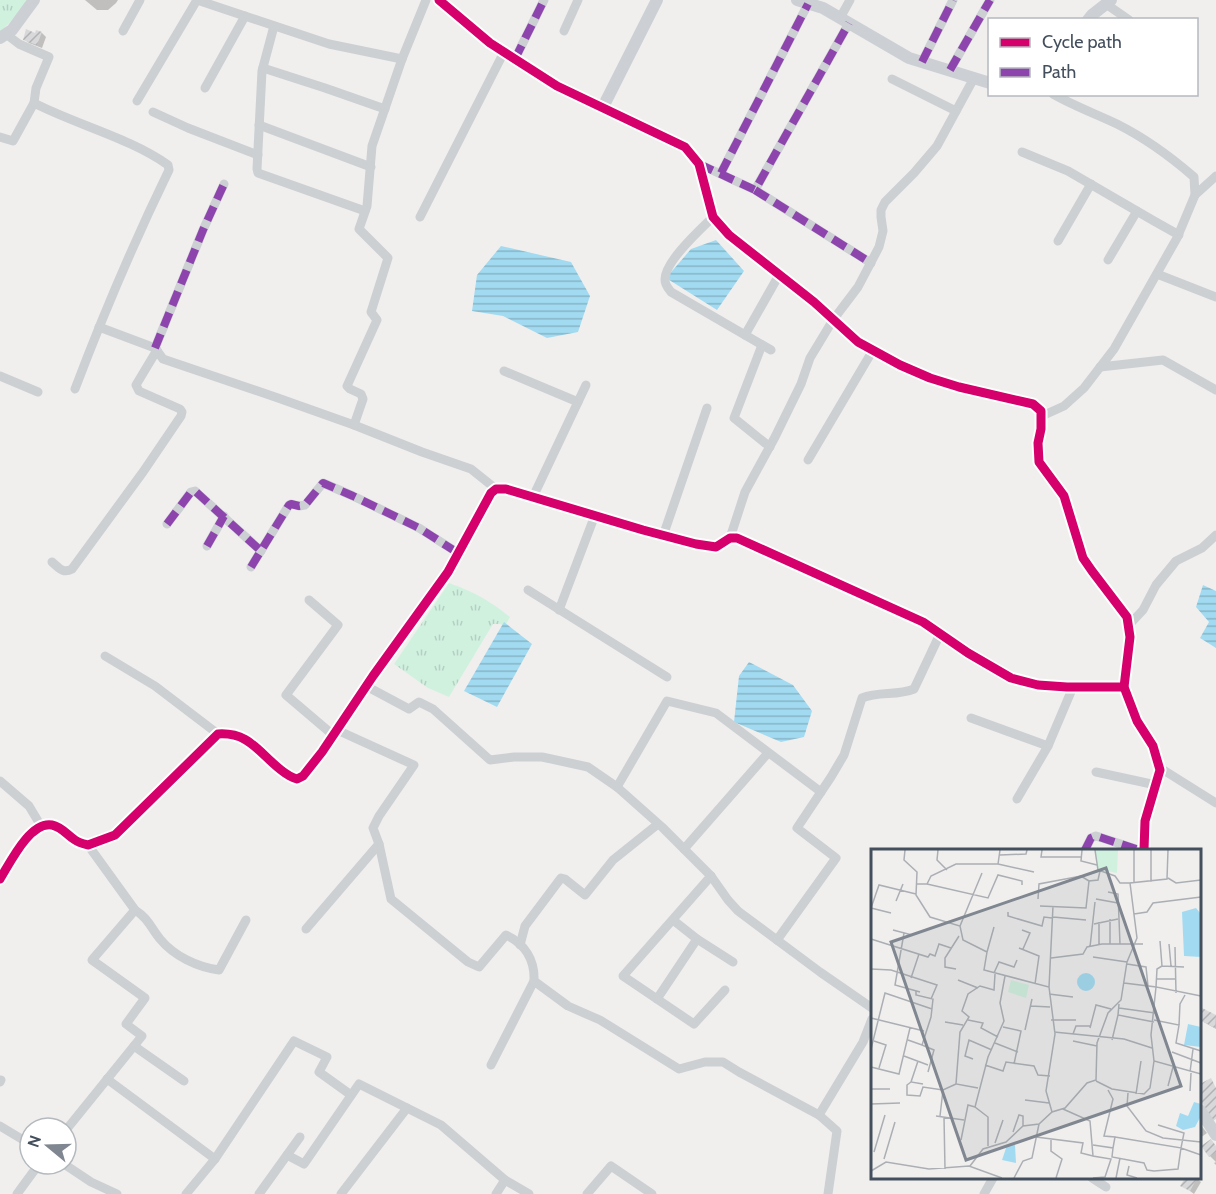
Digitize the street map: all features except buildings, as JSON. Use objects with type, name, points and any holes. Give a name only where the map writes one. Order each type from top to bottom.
[{"type":"street","points":[[0,137],[13,141],[34,103],[36,88],[49,57],[3,36],[12,30],[34,0]]},
{"type":"street","points":[[123,31],[140,0]]},
{"type":"street","points":[[137,101],[197,0],[329,44],[402,59]]},
{"type":"street","points":[[354,425],[363,399],[361,394],[347,386],[377,320],[371,312],[388,258],[358,229],[367,206],[372,146],[402,59],[426,0]]},
{"type":"street","points":[[440,0],[490,43],[557,86],[685,147],[699,164],[713,217],[729,235],[814,302],[858,342],[930,378],[1033,404],[1041,411],[1039,462],[1064,496],[1083,558],[1127,617],[1130,637],[1124,687],[1137,721],[1153,746],[1160,770],[1145,821],[1144,849]]},
{"type":"street","points":[[515,59],[544,0]]},
{"type":"street","points":[[564,31],[578,0]]},
{"type":"street","points":[[603,107],[657,0]]},
{"type":"street","points":[[755,190],[844,21],[850,0]]},
{"type":"street","points":[[922,62],[953,0]]},
{"type":"street","points":[[950,70],[990,0]]},
{"type":"street","points":[[721,173],[803,2],[823,8],[909,58],[988,82]]},
{"type":"street","points":[[1090,18],[1109,2],[1127,18]]},
{"type":"street","points":[[205,88],[245,16]]},
{"type":"street","points":[[274,26],[263,68],[258,173],[365,212]]},
{"type":"street","points":[[420,217],[504,52]]},
{"type":"street","points":[[263,68],[385,109]]},
{"type":"street","points":[[730,538],[745,492],[801,384],[810,358],[833,320],[858,287],[879,247],[883,231],[881,210],[885,201],[914,173],[937,146],[974,78]]},
{"type":"street","points":[[892,79],[956,111]]},
{"type":"street","points":[[1042,416],[1064,406],[1084,388],[1114,349],[1179,235],[1195,195],[1194,177],[1171,157],[1118,125],[1073,106],[1056,96]]},
{"type":"street","points":[[34,103],[135,146],[168,165],[169,171],[133,245],[75,390]]},
{"type":"street","points":[[153,112],[258,155]]},
{"type":"street","points":[[259,125],[371,167]]},
{"type":"street","points":[[1022,152],[1068,171],[1179,235]]},
{"type":"street","points":[[699,164],[755,190],[871,263]]},
{"type":"street","points":[[1195,195],[1216,176]]},
{"type":"street","points":[[52,562],[63,572],[72,569],[181,417],[180,409],[140,391],[136,385],[156,349],[203,230],[224,184]]},
{"type":"street","points":[[1058,241],[1091,184]]},
{"type":"street","points":[[1108,261],[1137,211]]},
{"type":"street","points":[[713,217],[686,243],[664,278],[671,292],[767,347],[734,418],[770,447]]},
{"type":"street","points":[[1157,274],[1216,297]]},
{"type":"street","points":[[745,335],[780,275]]},
{"type":"street","points":[[99,327],[156,349],[163,359],[354,425],[471,469],[496,489],[506,489],[696,544],[716,547],[730,538],[751,543],[923,622],[968,653],[1011,678],[1038,685],[1124,687]]},
{"type":"street","points":[[808,460],[873,350]]},
{"type":"street","points":[[1100,367],[1163,360],[1216,390]]},
{"type":"street","points":[[504,371],[578,402]]},
{"type":"street","points":[[0,376],[38,392]]},
{"type":"street","points":[[533,497],[586,385]]},
{"type":"street","points":[[663,536],[707,408]]},
{"type":"street","points":[[251,567],[289,505],[305,505],[323,483],[402,519],[458,553]]},
{"type":"street","points":[[88,845],[115,835],[218,735],[241,736],[288,775],[297,779],[303,776],[448,572],[491,493],[496,489]]},
{"type":"street","points":[[167,524],[190,492],[195,491],[261,550]]},
{"type":"street","points":[[559,610],[595,515]]},
{"type":"street","points":[[207,546],[224,516]]},
{"type":"street","points":[[1128,626],[1143,610],[1156,585],[1176,561],[1202,548],[1216,534]]},
{"type":"street","points":[[528,590],[667,677]]},
{"type":"street","points":[[309,600],[338,626],[286,695],[335,732],[414,765],[373,828],[379,844],[391,899],[468,962],[479,967],[506,935],[514,939],[531,958],[534,981],[491,1065]]},
{"type":"street","points":[[777,940],[836,858],[797,828],[844,755],[862,698],[871,694],[906,693],[914,689],[940,634]]},
{"type":"street","points":[[105,657],[155,686],[218,735]]},
{"type":"street","points":[[366,686],[409,709],[419,702],[432,710],[490,760],[542,757],[588,767],[617,787],[658,824],[711,876],[738,911],[871,1007]]},
{"type":"street","points":[[1017,799],[1048,746],[1073,687]]},
{"type":"street","points":[[617,787],[667,701],[716,713],[821,792]]},
{"type":"street","points":[[971,718],[1048,746]]},
{"type":"street","points":[[684,849],[768,753]]},
{"type":"street","points":[[1160,770],[1216,803]]},
{"type":"street","points":[[1096,772],[1156,785]]},
{"type":"street","points":[[0,781],[29,806],[41,826]]},
{"type":"street","points":[[520,945],[525,926],[561,878],[585,895],[613,860],[658,824]]},
{"type":"street","points":[[0,879],[21,844],[41,826],[52,825],[62,829],[75,840],[88,845],[135,910],[143,915],[174,954],[209,969],[219,970],[246,920]]},
{"type":"street","points":[[1086,849],[1091,838],[1096,836],[1136,849]]},
{"type":"street","points":[[306,929],[379,844]]},
{"type":"street","points":[[711,876],[622,976],[694,1024],[725,990]]},
{"type":"street","points":[[77,1116],[142,1036],[126,1024],[145,998],[92,960],[135,910]]},
{"type":"street","points":[[673,920],[697,939],[733,962]]},
{"type":"street","points":[[657,999],[697,939]]},
{"type":"street","points":[[534,981],[568,1006],[600,1020],[679,1069],[705,1062],[723,1062],[819,1115],[837,1131],[831,1193]]},
{"type":"street","points":[[819,1115],[863,1042],[871,1024]]},
{"type":"street","points":[[186,1194],[215,1159],[294,1041],[327,1057],[319,1072],[351,1095]]},
{"type":"street","points":[[134,1046],[184,1081]]},
{"type":"street","points":[[107,1078],[215,1159]]},
{"type":"street","points":[[287,1155],[304,1164],[359,1084],[441,1125],[506,1179],[529,1194]]},
{"type":"street","points":[[341,1194],[406,1108]]},
{"type":"street","points":[[1201,1112],[1216,1135]]},
{"type":"street","points":[[0,1126],[18,1136]]},
{"type":"street","points":[[259,1194],[300,1137]]},
{"type":"street","points":[[587,1194],[611,1166],[652,1194]]},
{"type":"street","points":[[78,1173],[117,1194]]},
{"type":"street","points":[[17,1194],[30,1176]]},
{"type":"street","points":[[496,1194],[506,1179]]},
{"type":"street","points":[[984,1194],[992,1179]]},
{"type":"street","points":[[1094,1179],[1106,1187]]},
{"type":"green space","points":[[0,0],[30,0],[0,33]]},
{"type":"green space","points":[[449,583],[481,597],[510,617],[505,626],[493,624],[449,697],[428,688],[394,664]]},
{"type":"water","points":[[716,240],[744,271],[717,310],[666,278],[691,249]]},
{"type":"water","points":[[501,246],[571,262],[590,296],[578,332],[547,338],[503,316],[472,311],[477,275]]},
{"type":"water","points":[[1203,585],[1216,591],[1216,648],[1200,638],[1209,622],[1196,607]]},
{"type":"water","points":[[504,622],[532,644],[497,707],[464,691]]},
{"type":"water","points":[[749,662],[793,685],[812,711],[804,737],[781,742],[734,722],[739,676]]},
{"type":"marked path","points":[[515,59],[544,0]]},
{"type":"marked path","points":[[922,62],[953,0]]},
{"type":"marked path","points":[[950,70],[990,0]]},
{"type":"marked path","points":[[721,173],[808,4]]},
{"type":"marked path","points":[[699,164],[755,190],[849,23]]},
{"type":"marked path","points":[[155,348],[224,184]]},
{"type":"marked path","points":[[755,190],[871,263]]},
{"type":"marked path","points":[[251,567],[289,505],[305,505],[323,483],[419,528],[458,553]]},
{"type":"marked path","points":[[167,524],[191,492],[195,491],[261,551]]},
{"type":"marked path","points":[[207,546],[224,516]]},
{"type":"marked path","points":[[1086,849],[1091,838],[1096,836],[1136,849]]},
{"type":"cycle path","points":[[439,0],[490,43],[557,86],[685,147],[699,164],[713,217],[729,235],[814,302],[858,342],[930,378],[1033,404],[1041,411],[1039,462],[1064,496],[1083,558],[1127,617],[1130,637],[1124,687],[1137,721],[1153,746],[1160,770],[1145,821],[1144,849]]},
{"type":"cycle path","points":[[0,879],[22,844],[36,830],[44,826],[56,826],[77,841],[88,845],[115,835],[218,734],[238,736],[252,744],[288,775],[297,779],[303,776],[448,572],[491,493],[496,489],[506,489],[696,544],[716,547],[730,538],[737,538],[923,622],[968,653],[1011,678],[1038,685],[1124,687]]}]
